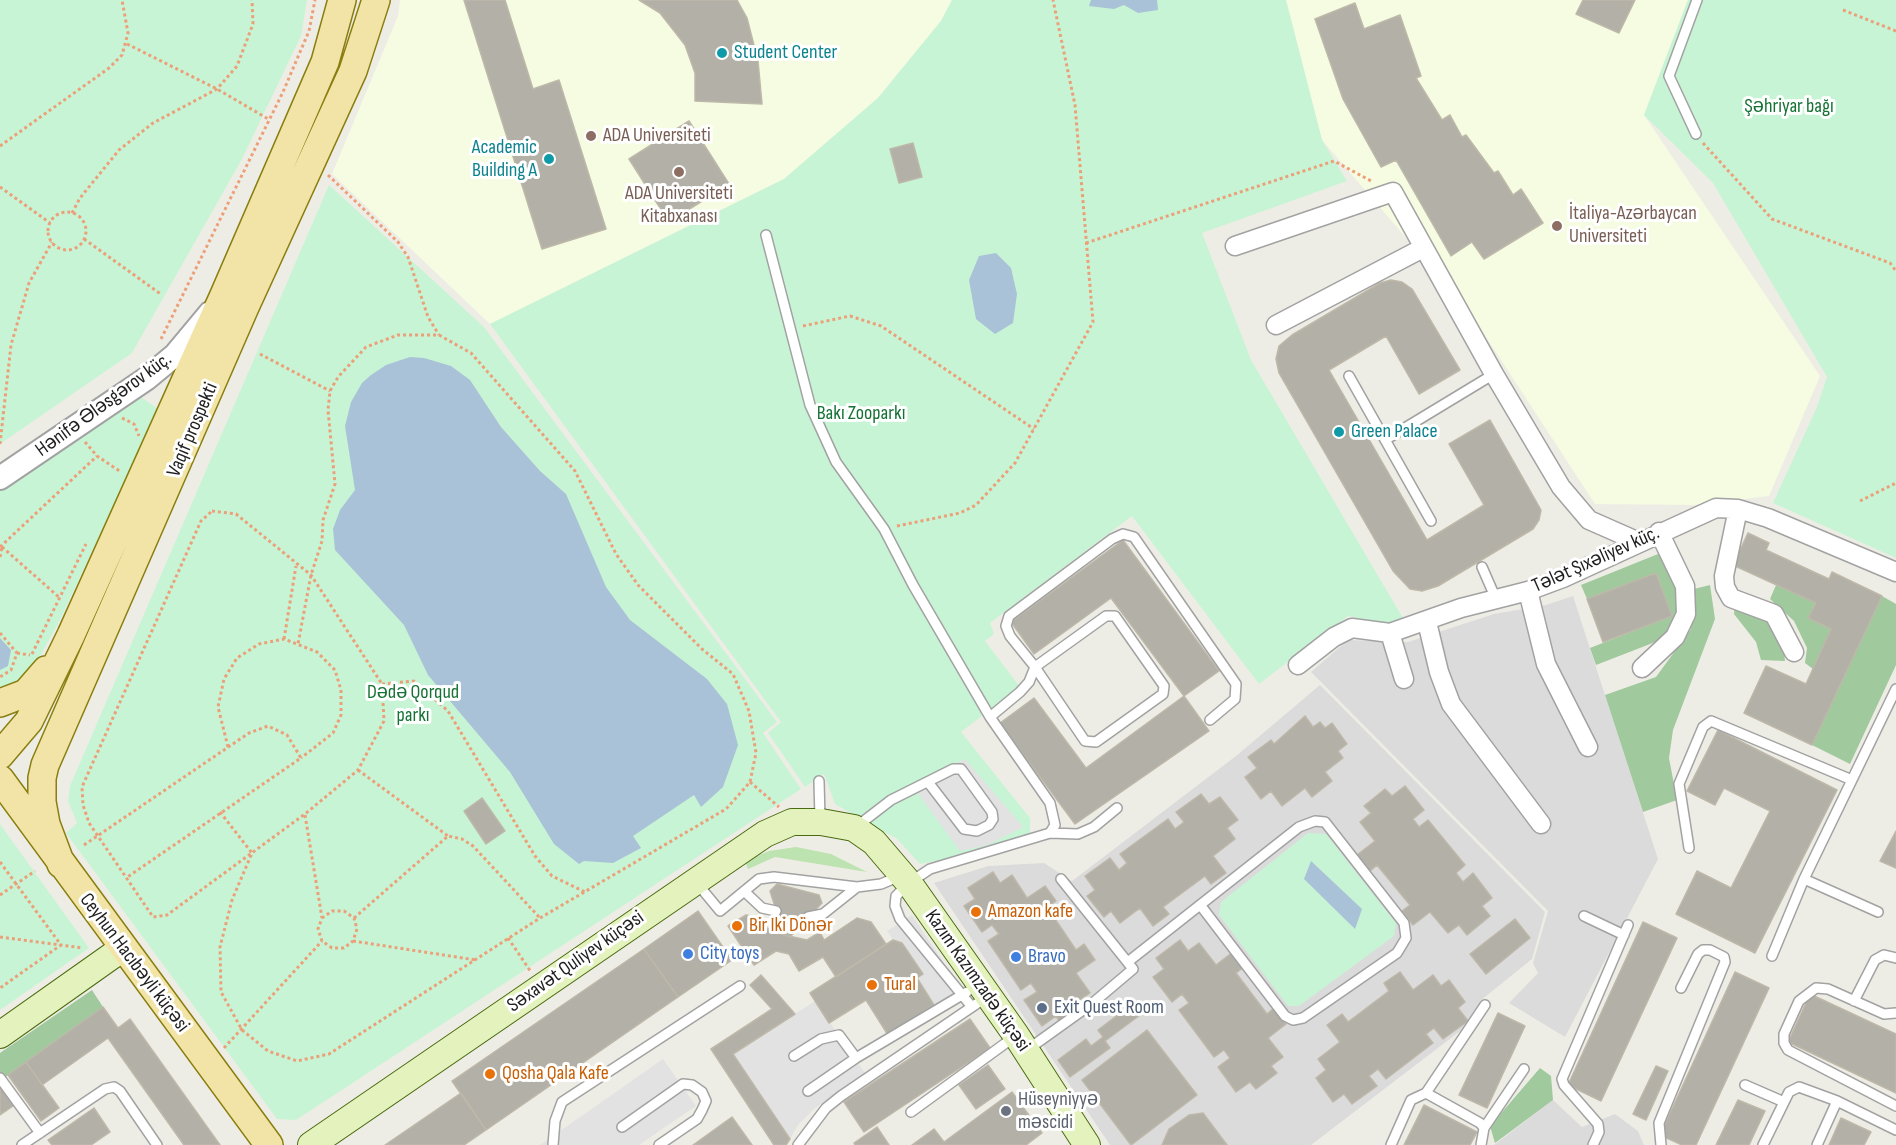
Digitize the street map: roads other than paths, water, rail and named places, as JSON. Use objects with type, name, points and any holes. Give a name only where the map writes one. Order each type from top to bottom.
[{"type":"main road","name":"Vaqif prospekti","points":[[0,755],[28,721],[71,635],[224,295],[325,62],[342,0]]},
{"type":"main road","name":"Vaqif prospekti","points":[[61,864],[43,808],[41,790],[45,765],[245,307],[353,71],[376,0]]},
{"type":"main road","points":[[0,703],[26,693],[42,676],[71,635]]},
{"type":"main road","name":"Ceyhun Hacıbəyli küçəsi","points":[[0,779],[269,1145]]},
{"type":"main road","name":"Səxavət Quliyev küçəsi","points":[[311,1145],[694,880],[765,834],[792,822],[821,822],[854,828]]},
{"type":"main road","name":"Kazım Kazımzadə küçəsi","points":[[854,828],[874,842],[905,879],[975,995],[1020,1043],[1087,1145]]},
{"type":"main road","points":[[0,1035],[123,948]]},
{"type":"street","points":[[1235,246],[1393,192],[1494,374],[1561,487],[1578,510],[1589,520],[1639,542]]},
{"type":"street","points":[[1276,325],[1424,248]]},
{"type":"street","name":"Hənifə Ələsgərov küç.","points":[[0,478],[124,395],[175,355],[224,295]]},
{"type":"street","name":"Tələt Şıxəliyev küç.","points":[[1298,665],[1334,637],[1352,628],[1390,633],[1427,622],[1461,608],[1528,591],[1563,579],[1659,532],[1716,508],[1738,509],[1768,518],[1896,572]]},
{"type":"street","points":[[1738,509],[1724,576],[1725,587],[1731,598],[1774,615],[1794,652]]},
{"type":"street","points":[[1642,668],[1675,637],[1686,614],[1684,586],[1659,532]]},
{"type":"street","points":[[1528,591],[1546,664],[1588,747]]},
{"type":"street","points":[[1427,622],[1438,672],[1451,704],[1541,824]]},
{"type":"street","points":[[1390,633],[1404,679]]},
{"type":"lane","points":[[1696,134],[1669,76],[1697,0]]},
{"type":"lane","points":[[766,236],[810,405],[836,462],[884,529],[913,585],[990,717],[1050,803],[1055,825],[1050,833]]},
{"type":"lane","points":[[1385,440],[1494,374]]},
{"type":"lane","points":[[1349,376],[1431,521]]},
{"type":"lane","points":[[990,717],[1020,692],[1029,682],[1035,667],[1106,616],[1115,616],[1164,686],[1163,694],[1096,742],[1085,741],[1035,667],[1010,636],[1006,626],[1009,616],[1112,539],[1123,534],[1134,537],[1236,684],[1235,699],[1209,720]]},
{"type":"lane","points":[[1482,567],[1496,599]]},
{"type":"lane","points":[[1772,956],[1804,879],[1896,689]]},
{"type":"lane","points":[[1689,848],[1679,784],[1703,727],[1711,721],[1852,780]]},
{"type":"lane","points":[[854,828],[891,800],[953,769],[961,769],[992,813],[993,819],[989,825],[977,831],[964,829],[928,782]]},
{"type":"lane","points":[[819,781],[821,822]]},
{"type":"lane","points":[[694,880],[720,911],[759,879],[774,877],[857,887],[881,884],[905,879],[942,865],[1050,833],[1078,834],[1094,827],[1118,808]]},
{"type":"lane","points":[[1129,961],[1202,906],[1299,827],[1315,821],[1326,822],[1404,923],[1406,938],[1397,952],[1304,1018],[1293,1020],[1285,1016],[1202,906]]},
{"type":"lane","points":[[911,1112],[1126,978],[1133,969],[1129,961],[1061,879]]},
{"type":"lane","points":[[1804,879],[1878,912]]},
{"type":"lane","points":[[808,917],[824,914],[857,887]]},
{"type":"lane","points":[[744,891],[762,908],[776,911]]},
{"type":"lane","points":[[1584,916],[1624,935]]},
{"type":"lane","points":[[1593,1145],[1599,1132],[1598,1124],[1564,1085],[1562,1079],[1628,925]]},
{"type":"lane","points":[[1661,1145],[1659,1123],[1725,962],[1724,957],[1710,950],[1703,950],[1698,954],[1681,988]]},
{"type":"lane","points":[[1854,1000],[1875,960],[1884,955],[1896,958]]},
{"type":"lane","points":[[552,1145],[555,1121],[562,1102],[740,986]]},
{"type":"lane","points":[[1896,1013],[1884,1014],[1828,989],[1816,988],[1806,993],[1799,1001],[1784,1034],[1784,1043],[1788,1050],[1896,1106]]},
{"type":"lane","points":[[808,1091],[856,1058],[975,995]]},
{"type":"lane","points":[[798,1145],[834,1102],[975,995]]},
{"type":"lane","points":[[1391,1145],[1411,1100],[1426,1093],[1485,1005]]},
{"type":"lane","points":[[794,1056],[821,1039],[839,1035],[856,1058]]},
{"type":"lane","points":[[1480,1145],[1484,1128],[1524,1069]]},
{"type":"lane","points":[[0,1078],[40,1133]]},
{"type":"lane","points":[[622,1127],[683,1084],[692,1085],[702,1092],[706,1101],[702,1110],[697,1119],[659,1145]]},
{"type":"lane","points":[[1745,1085],[1784,1102]]},
{"type":"lane","points":[[22,1145],[105,1089],[114,1087],[120,1091],[157,1145]]},
{"type":"lane","points":[[1763,1145],[1789,1092],[1799,1087],[1837,1101],[1896,1130]]},
{"type":"lane","points":[[1426,1093],[1438,1097],[1480,1123],[1484,1128]]},
{"type":"lane","points":[[1817,1145],[1837,1101]]},
{"type":"water","points":[[1091,0],[1157,0],[1158,10],[1138,13],[1124,5],[1114,9],[1089,6]]},
{"type":"water","points":[[996,253],[1011,268],[1017,294],[1013,323],[995,334],[976,319],[969,280],[979,256]]},
{"type":"water","points":[[410,357],[424,358],[451,366],[470,380],[501,427],[540,471],[566,494],[606,587],[630,620],[707,679],[727,704],[738,745],[723,787],[701,807],[694,795],[633,836],[641,848],[613,863],[584,861],[579,864],[554,844],[510,772],[428,675],[404,625],[335,550],[333,529],[340,510],[355,490],[345,426],[351,402],[362,383],[371,375],[386,365]]},
{"type":"water","points":[[0,638],[11,650],[8,666],[0,670]]},
{"type":"water","points":[[1311,861],[1362,909],[1355,929],[1304,879]]},
{"type":"place","name":"Student Center","points":[[722,53]]},
{"type":"place","name":"ADA Universiteti","points":[[591,136]]},
{"type":"place","name":"Academic Building A","points":[[549,159]]},
{"type":"place","name":"ADA Universiteti Kitabxanası","points":[[679,172]]},
{"type":"place","name":"İtaliya-Azərbaycan Universiteti","points":[[1557,226]]},
{"type":"place","name":"Green Palace","points":[[1339,432]]},
{"type":"place","name":"Amazon kafe","points":[[976,912]]},
{"type":"place","name":"Bir Iki Dönər","points":[[737,926]]},
{"type":"place","name":"City toys","points":[[688,954]]},
{"type":"place","name":"Bravo","points":[[1016,957]]},
{"type":"place","name":"Tural","points":[[872,985]]},
{"type":"place","name":"Exit Quest Room","points":[[1042,1008]]},
{"type":"place","name":"Qosha Qala Kafe","points":[[490,1074]]},
{"type":"place","name":"Hüseyniyyə məscidi","points":[[1006,1111]]},
{"type":"park label","name":"Şəhriyar bağı","points":[[1789,107]]},
{"type":"park label","name":"Bakı Zooparkı","points":[[861,414]]},
{"type":"park label","name":"Dədə Qorqud parkı","points":[[413,704]]}]
